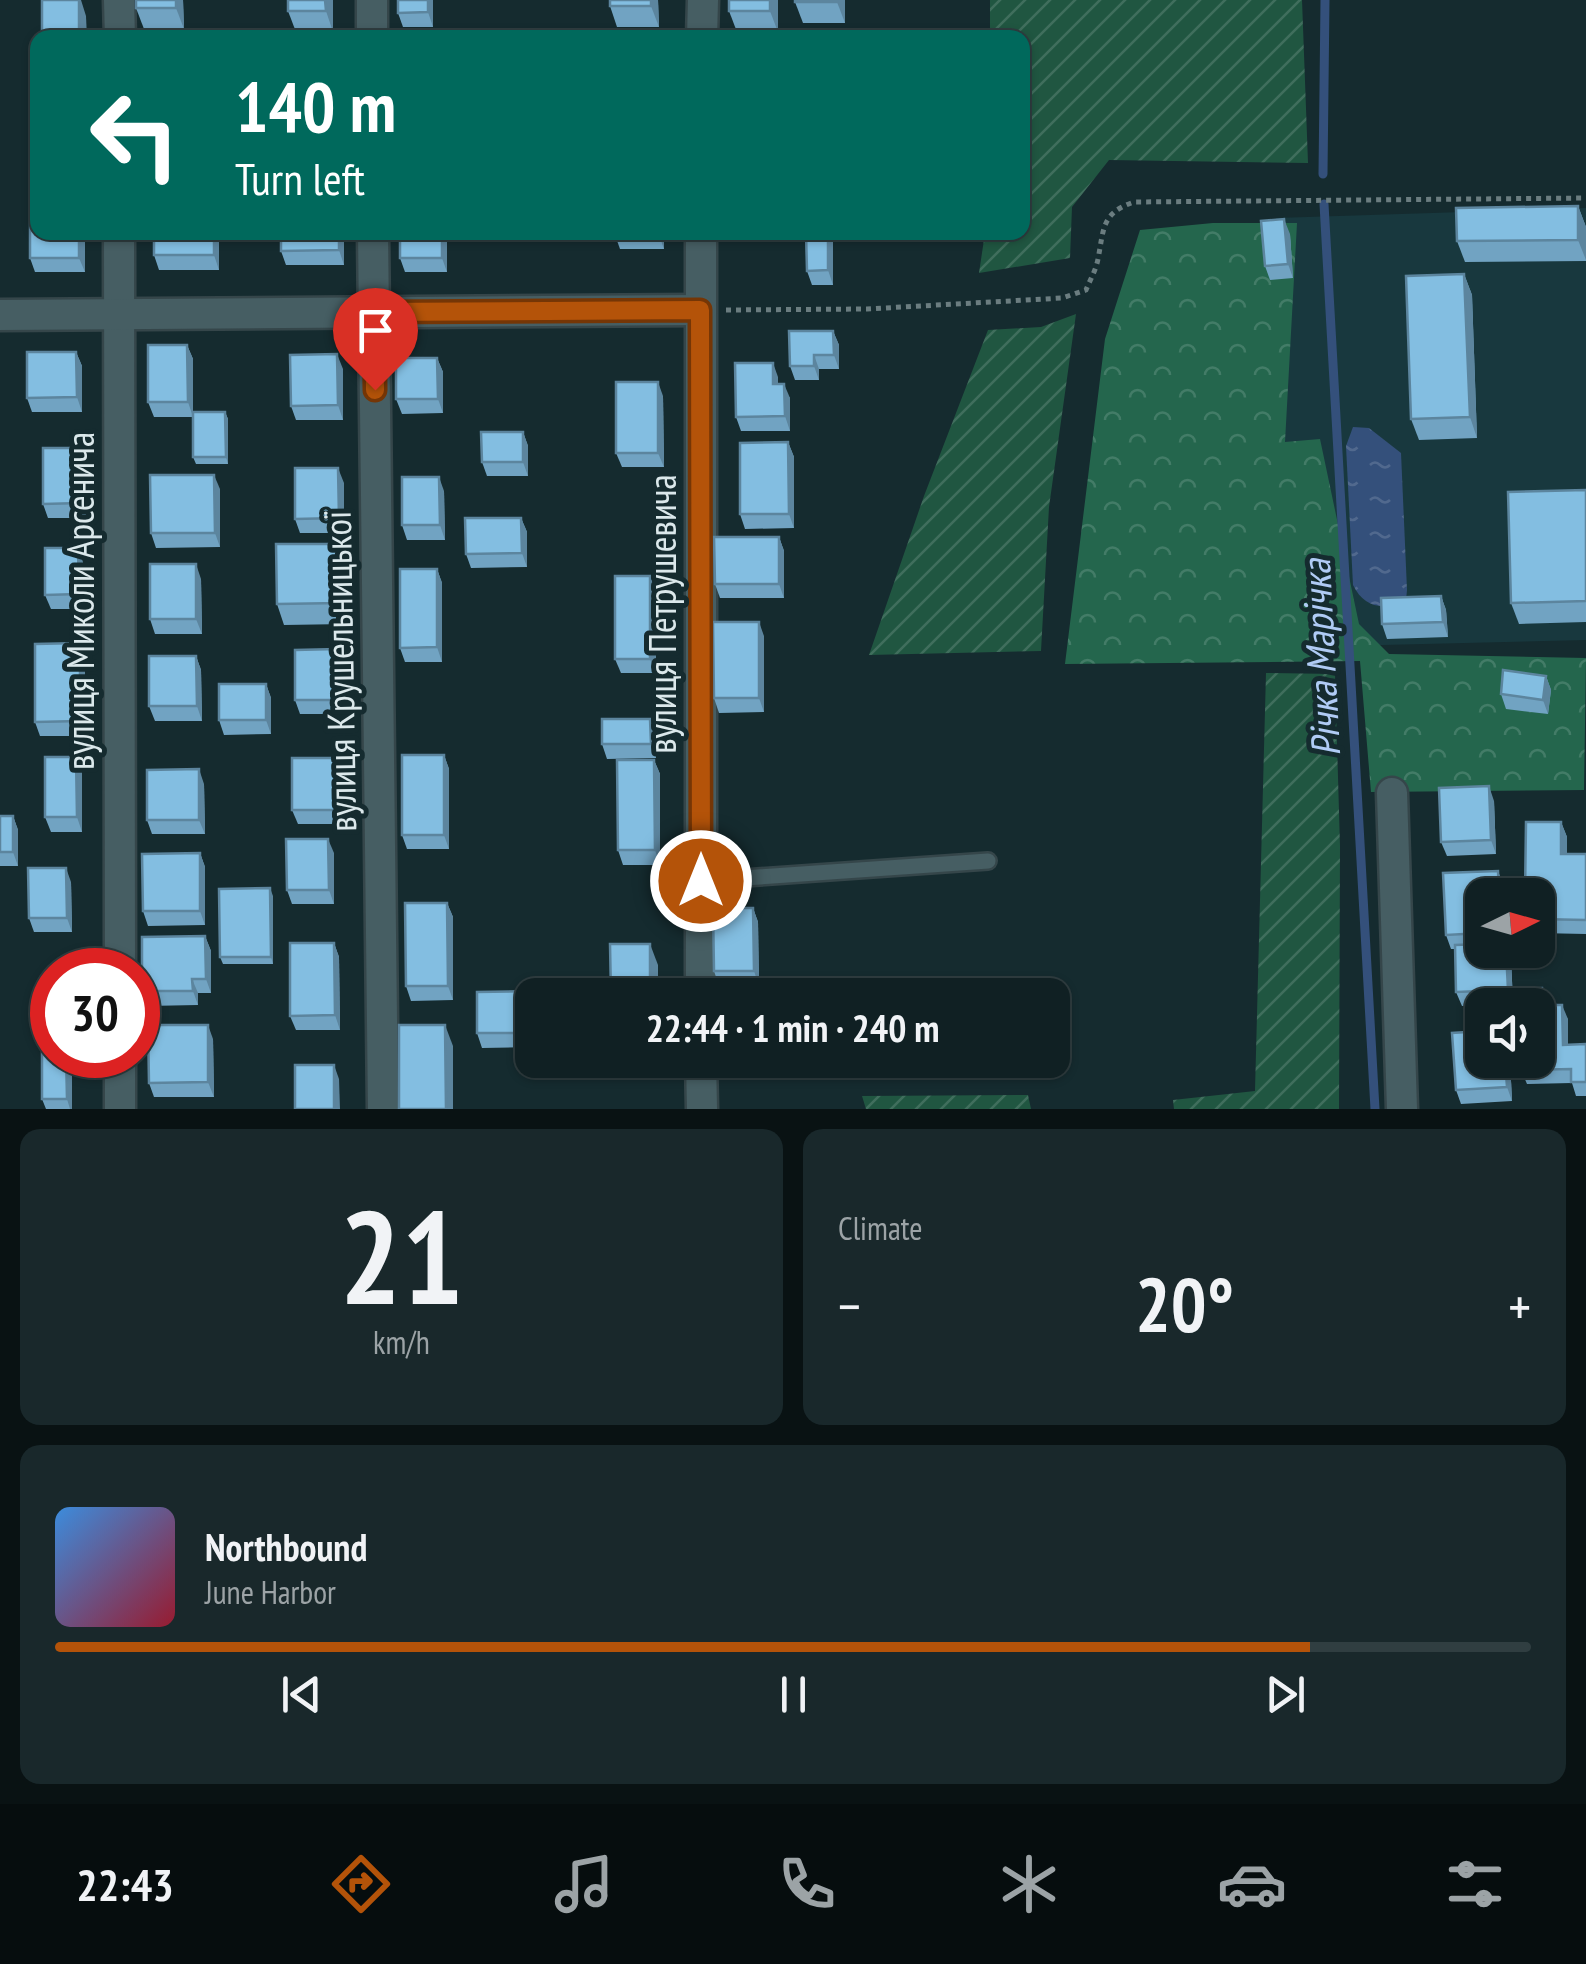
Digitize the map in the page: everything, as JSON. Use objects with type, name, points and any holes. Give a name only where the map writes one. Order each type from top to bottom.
[{"type":"street","points":[[119,0],[120,30]]},
{"type":"street","points":[[372,0],[372,30]]},
{"type":"street","points":[[702,30],[703,0]]},
{"type":"street","name":"вулиця Миколи Арсенича","points":[[119,240],[120,948]]},
{"type":"street","name":"вулиця Крушельницької","points":[[373,240],[383,1109]]},
{"type":"street","name":"вулиця Петрушевича","points":[[701,240],[701,978]]},
{"type":"street","points":[[0,315],[700,310]]},
{"type":"street","points":[[1392,794],[1402,1109]]},
{"type":"street","points":[[120,1078],[120,1109]]},
{"type":"street","points":[[702,1078],[702,1109]]},
{"type":"lane","points":[[701,881],[988,861]]},
{"type":"path","points":[[700,310],[867,309],[1062,298],[1086,290],[1098,263],[1101,233],[1108,218],[1116,208],[1134,202],[1586,198]]},
{"type":"shaded area","points":[[1586,208],[1586,640],[1263,648],[1276,218]]},
{"type":"green space","points":[[990,0],[1302,0],[1308,163],[1109,160],[1072,207],[1070,258],[979,273],[984,240],[1030,240],[1030,30],[990,30]]},
{"type":"green space","points":[[1213,223],[1297,223],[1285,442],[1320,439],[1359,624],[1389,654],[1586,658],[1584,790],[1371,792],[1360,661],[1065,664],[1105,339],[1140,230]]},
{"type":"green space","points":[[1076,314],[1049,507],[1041,651],[869,655],[924,496],[988,330],[1041,327]]},
{"type":"green space","points":[[1266,673],[1335,674],[1340,846],[1339,1109],[1174,1109],[1173,1100],[1255,1091]]},
{"type":"green space","points":[[1028,1095],[1031,1109],[866,1109],[862,1096]]},
{"type":"water","points":[[1353,427],[1369,428],[1401,453],[1407,590],[1406,600],[1390,606],[1369,603],[1353,585],[1346,446]]},
{"type":"building","points":[[42,0],[79,0],[79,30],[42,30]]},
{"type":"building","points":[[136,0],[176,0],[176,8],[136,8]]},
{"type":"building","points":[[288,0],[325,0],[326,11],[288,11]]},
{"type":"building","points":[[398,0],[428,0],[428,12],[398,13]]},
{"type":"building","points":[[610,0],[651,0],[651,6],[610,6]]},
{"type":"building","points":[[729,0],[770,0],[770,11],[729,11]]},
{"type":"building","points":[[837,0],[837,2],[795,2]]},
{"type":"building","points":[[1578,206],[1578,240],[1457,241],[1456,208]]},
{"type":"building","points":[[1284,219],[1288,264],[1265,266],[1261,221]]},
{"type":"building","points":[[30,240],[79,240],[79,258],[30,258]]},
{"type":"building","points":[[154,240],[214,240],[214,255],[154,255]]},
{"type":"building","points":[[281,240],[339,240],[339,250],[281,251]]},
{"type":"building","points":[[400,240],[442,240],[442,258],[400,258]]},
{"type":"building","points":[[806,240],[828,240],[828,270],[807,271]]},
{"type":"building","points":[[1464,274],[1470,417],[1411,419],[1406,276]]},
{"type":"building","points":[[789,331],[833,331],[834,355],[814,355],[814,366],[790,366]]},
{"type":"building","points":[[148,345],[187,345],[188,402],[148,402]]},
{"type":"building","points":[[27,352],[76,352],[77,397],[27,398]]},
{"type":"building","points":[[337,354],[338,405],[291,406],[290,355]]},
{"type":"building","points":[[396,358],[437,358],[438,399],[396,399]]},
{"type":"building","points":[[735,363],[773,363],[773,384],[784,384],[785,416],[736,417]]},
{"type":"building","points":[[616,382],[658,382],[658,453],[616,453]]},
{"type":"building","points":[[193,412],[225,412],[226,457],[193,457]]},
{"type":"building","points":[[481,432],[523,432],[523,462],[482,462]]},
{"type":"building","points":[[788,442],[789,514],[740,514],[740,443]]},
{"type":"building","points":[[43,448],[81,448],[81,503],[43,504]]},
{"type":"building","points":[[295,468],[338,468],[339,518],[295,519]]},
{"type":"building","points":[[150,475],[214,475],[215,533],[151,533]]},
{"type":"building","points":[[402,477],[439,477],[440,525],[402,525]]},
{"type":"building","points":[[1586,490],[1586,601],[1511,603],[1508,492]]},
{"type":"building","points":[[465,518],[521,518],[522,553],[466,554]]},
{"type":"building","points":[[714,537],[779,537],[779,584],[715,584]]},
{"type":"building","points":[[276,544],[339,544],[340,603],[277,604]]},
{"type":"building","points":[[45,548],[78,548],[79,594],[45,595]]},
{"type":"building","points":[[150,564],[196,564],[196,619],[150,619]]},
{"type":"building","points":[[400,569],[437,569],[437,647],[400,648]]},
{"type":"building","points":[[615,576],[650,576],[650,659],[615,659]]},
{"type":"building","points":[[1441,596],[1443,622],[1382,624],[1381,598]]},
{"type":"building","points":[[713,622],[759,622],[759,698],[714,698]]},
{"type":"building","points":[[80,643],[80,721],[35,722],[35,644]]},
{"type":"building","points":[[337,649],[337,700],[295,700],[295,650]]},
{"type":"building","points":[[149,656],[196,656],[197,706],[149,706]]},
{"type":"building","points":[[1503,670],[1546,676],[1543,700],[1501,694]]},
{"type":"building","points":[[219,684],[266,684],[266,720],[219,720]]},
{"type":"building","points":[[602,719],[650,719],[651,744],[602,744]]},
{"type":"building","points":[[402,755],[444,755],[444,835],[402,835]]},
{"type":"building","points":[[45,757],[76,757],[77,817],[45,817]]},
{"type":"building","points":[[292,758],[339,758],[339,810],[292,810]]},
{"type":"building","points":[[617,760],[654,760],[655,850],[618,850]]},
{"type":"building","points":[[199,769],[199,820],[147,820],[147,770]]},
{"type":"building","points":[[1489,786],[1491,840],[1441,842],[1439,788]]},
{"type":"building","points":[[0,816],[13,816],[13,852],[0,852]]},
{"type":"building","points":[[1526,822],[1561,822],[1561,854],[1586,854],[1586,920],[1555,919],[1555,878],[1525,878]]},
{"type":"building","points":[[286,839],[328,839],[329,890],[287,890]]},
{"type":"building","points":[[200,853],[200,911],[143,911],[142,854]]},
{"type":"building","points":[[28,868],[66,868],[67,918],[29,918]]},
{"type":"building","points":[[1498,871],[1498,878],[1465,878],[1465,934],[1446,935],[1443,873]]},
{"type":"building","points":[[270,888],[271,957],[220,957],[219,889]]},
{"type":"building","points":[[405,903],[447,903],[448,986],[406,986]]},
{"type":"building","points":[[713,908],[753,908],[754,971],[714,971]]},
{"type":"building","points":[[205,936],[206,979],[192,979],[193,991],[160,991],[160,948],[142,948],[142,937]]},
{"type":"building","points":[[290,943],[334,943],[335,1015],[290,1016]]},
{"type":"building","points":[[610,944],[650,944],[650,978],[611,978]]},
{"type":"building","points":[[1455,945],[1465,945],[1465,968],[1507,968],[1508,988],[1465,988],[1465,992],[1456,992]]},
{"type":"building","points":[[515,991],[515,1033],[477,1033],[477,992]]},
{"type":"building","points":[[1555,1005],[1562,1005],[1563,1045],[1586,1044],[1586,1082],[1571,1082],[1571,1069],[1555,1069]]},
{"type":"building","points":[[160,1025],[208,1025],[208,1082],[149,1083],[149,1078],[160,1078]]},
{"type":"building","points":[[399,1025],[445,1025],[446,1109],[399,1109]]},
{"type":"building","points":[[1465,1032],[1465,1078],[1506,1078],[1507,1087],[1456,1090],[1452,1033]]},
{"type":"building","points":[[295,1065],[334,1065],[334,1109],[295,1109]]},
{"type":"building","points":[[42,1078],[67,1078],[67,1099],[42,1099]]},
{"type":"waterway","name":"Річка Марічка","points":[[1323,174],[1325,0]]},
{"type":"waterway","name":"Річка Марічка","points":[[1324,204],[1375,1109]]},
{"type":"route","points":[[375,390],[374,312],[700,310],[701,881]]}]
